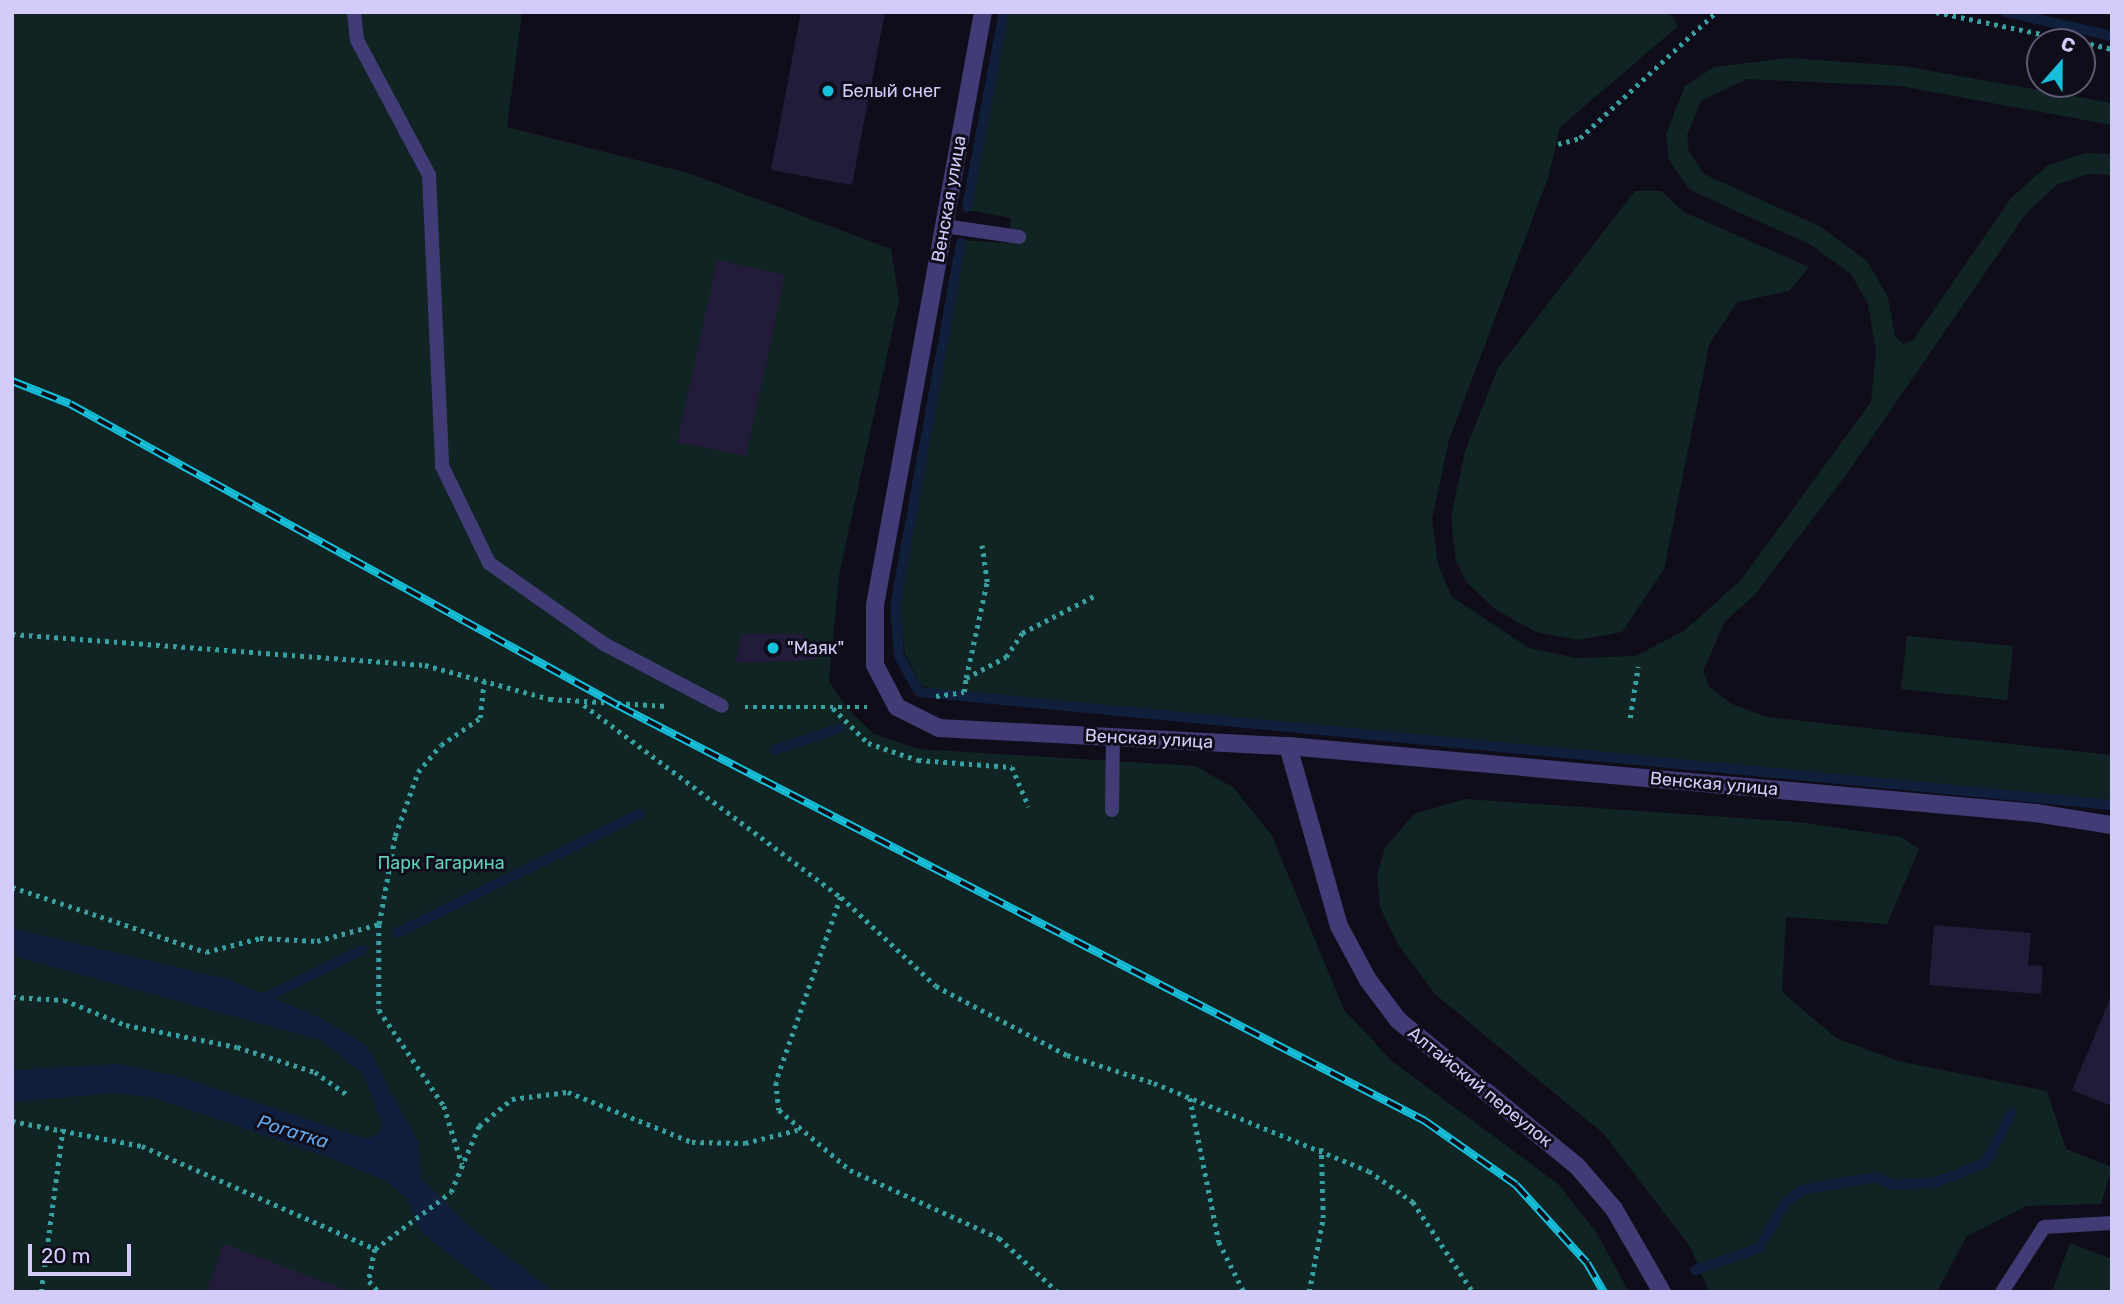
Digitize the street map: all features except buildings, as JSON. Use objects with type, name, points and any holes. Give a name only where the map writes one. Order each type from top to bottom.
[{"type":"street","name":"Венская улица","points":[[983,12],[875,605],[875,665],[897,707],[939,728],[1288,746],[2036,813],[2112,825]]},
{"type":"street","name":"Алтайский переулок","points":[[1288,746],[1339,926],[1368,979],[1398,1020],[1577,1166],[1614,1209],[1662,1292]]},
{"type":"lane","points":[[354,12],[357,40],[429,175],[442,466],[489,564],[604,644],[722,706]]},
{"type":"lane","points":[[944,226],[1019,237]]},
{"type":"lane","points":[[1112,737],[1112,810]]},
{"type":"lane","points":[[2002,1292],[2044,1227],[2112,1223]]},
{"type":"path","points":[[1558,144],[1580,138],[1716,12]]},
{"type":"path","points":[[1936,12],[2026,31]]},
{"type":"path","points":[[897,707],[964,692],[987,582],[982,545]]},
{"type":"path","points":[[966,678],[1006,657],[1022,633],[1094,596]]},
{"type":"path","points":[[12,634],[425,665],[583,704],[832,708],[868,743],[918,760],[1012,766],[1029,807]]},
{"type":"path","points":[[1630,718],[1638,667]]},
{"type":"path","points":[[462,1165],[444,1105],[379,1010],[379,924],[395,836],[418,772],[440,746],[480,718],[484,679]]},
{"type":"path","points":[[583,704],[841,897],[936,986],[1067,1055],[1190,1097],[1321,1148],[1413,1202],[1473,1292]]},
{"type":"path","points":[[12,887],[205,952],[260,938],[317,941],[379,924]]},
{"type":"path","points":[[841,897],[776,1082],[779,1110],[797,1130],[850,1170],[999,1238],[1058,1292]]},
{"type":"path","points":[[12,996],[64,1000],[126,1025],[237,1047],[315,1072],[349,1096]]},
{"type":"path","points":[[375,1249],[402,1235],[451,1192],[479,1126],[512,1099],[568,1092],[692,1142],[745,1143],[797,1130]]},
{"type":"path","points":[[1190,1097],[1219,1242],[1244,1292]]},
{"type":"path","points":[[12,1121],[63,1127],[142,1146],[375,1249]]},
{"type":"path","points":[[41,1292],[63,1127]]},
{"type":"path","points":[[1309,1292],[1323,1217],[1321,1148]]},
{"type":"path","points":[[375,1249],[369,1281],[379,1292]]},
{"type":"green space","name":"Парк Гагарина","points":[[12,12],[522,12],[507,127],[688,173],[891,249],[899,300],[839,575],[829,681],[847,708],[874,734],[918,749],[1195,766],[1234,788],[1272,836],[1344,1010],[1392,1061],[1558,1184],[1596,1232],[1629,1292],[12,1292]]},
{"type":"green space","points":[[1005,12],[1666,12],[1674,18],[1677,27],[1560,127],[1549,175],[1449,440],[1432,519],[1438,565],[1452,597],[1529,648],[1576,658],[1635,656],[1684,631],[1741,580],[1871,402],[1876,351],[1868,304],[1851,274],[1811,245],[1690,190],[1669,160],[1666,134],[1685,86],[1714,67],[1789,58],[1903,66],[2026,88],[2026,98],[2084,98],[2112,103],[2112,125],[1900,86],[1747,79],[1701,101],[1687,135],[1689,152],[1704,174],[1821,227],[1867,261],[1888,297],[1895,337],[1904,344],[1914,339],[2011,198],[2047,166],[2086,153],[2112,154],[2112,175],[2089,174],[2058,184],[2027,212],[1846,475],[1756,593],[1724,623],[1703,671],[1710,688],[1732,704],[1767,717],[2112,755],[2112,807],[1398,734],[961,700],[921,685],[905,654],[899,606],[903,563],[961,240],[1008,243],[1011,218],[967,210]]},
{"type":"green space","points":[[1635,191],[1661,191],[1684,212],[1809,267],[1789,291],[1737,302],[1709,345],[1664,569],[1622,632],[1578,640],[1536,632],[1495,609],[1467,583],[1456,561],[1451,518],[1465,451],[1498,368]]},
{"type":"green space","points":[[1907,636],[2013,646],[2007,700],[1901,689]]},
{"type":"green space","points":[[1465,799],[1798,822],[1901,837],[1919,849],[1887,924],[1786,917],[1782,992],[1836,1038],[1898,1061],[2047,1091],[2066,1149],[2112,1167],[2101,1204],[2026,1206],[1966,1237],[1937,1292],[1709,1292],[1691,1248],[1604,1134],[1435,994],[1397,943],[1380,907],[1377,875],[1385,848],[1414,814]]},
{"type":"green space","points":[[2070,1243],[2112,1259],[2112,1292],[2052,1292]]},
{"type":"water","name":"Рогатка","points":[[12,928],[230,980],[321,1018],[366,1045],[418,1142],[422,1179],[472,1229],[554,1292],[497,1292],[421,1232],[407,1199],[388,1182],[328,1157],[152,1097],[114,1093],[12,1102],[12,1070],[118,1064],[181,1077],[366,1139],[378,1134],[382,1123],[363,1074],[321,1040],[17,957]]},
{"type":"waterway","points":[[967,207],[1004,12]]},
{"type":"waterway","points":[[2006,12],[2112,36]]},
{"type":"waterway","points":[[961,243],[895,607],[899,656],[919,692],[2112,805]]},
{"type":"waterway","points":[[775,750],[839,728]]},
{"type":"waterway","points":[[397,933],[639,814]]},
{"type":"waterway","points":[[258,1001],[362,950]]},
{"type":"waterway","points":[[1695,1270],[1759,1248],[1786,1202],[1803,1190],[1875,1177],[1893,1185],[1936,1182],[1986,1163],[2012,1112]]},
{"type":"railway","points":[[12,381],[70,404],[619,706],[1425,1121],[1516,1185],[1587,1263],[1604,1292]]},
{"type":"place","name":"Белый снег","points":[[828,91]]},
{"type":"place","name":"\"Маяк\"","points":[[773,648]]}]
